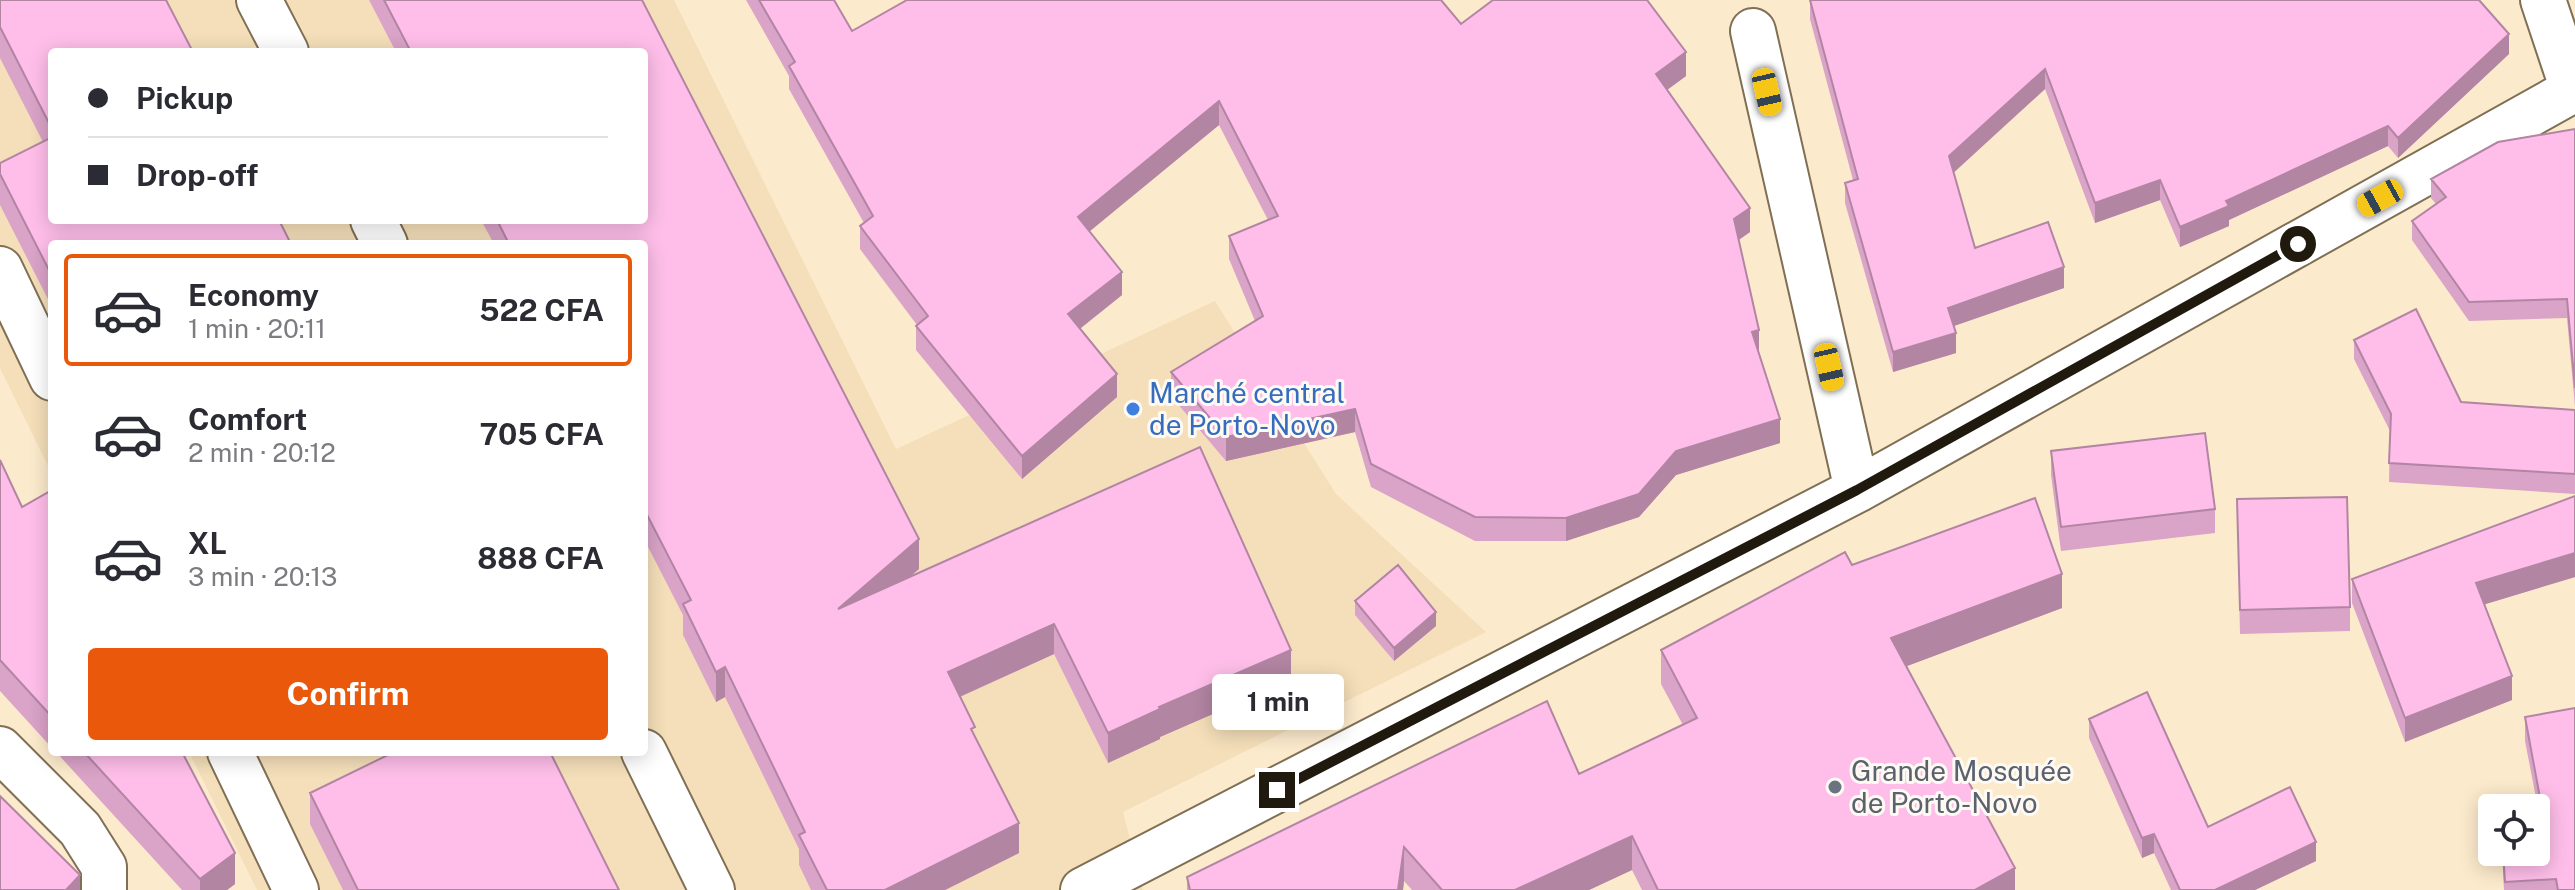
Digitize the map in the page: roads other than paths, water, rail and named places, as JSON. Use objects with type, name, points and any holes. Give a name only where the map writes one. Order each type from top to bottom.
[{"type":"street","points":[[259,0],[284,48]]},
{"type":"street","points":[[1083,890],[1857,490],[2574,90],[2543,0]]},
{"type":"street","points":[[1753,31],[1857,490]]},
{"type":"street","points":[[0,269],[48,370]]},
{"type":"street","points":[[0,749],[80,829],[104,867],[104,890]]},
{"type":"street","points":[[232,756],[296,890]]},
{"type":"street","points":[[646,756],[712,890]]},
{"type":"place","name":"Marché central de Porto-Novo","points":[[1133,409]]},
{"type":"place","name":"Grande Mosquée de Porto-Novo","points":[[1835,787]]}]
